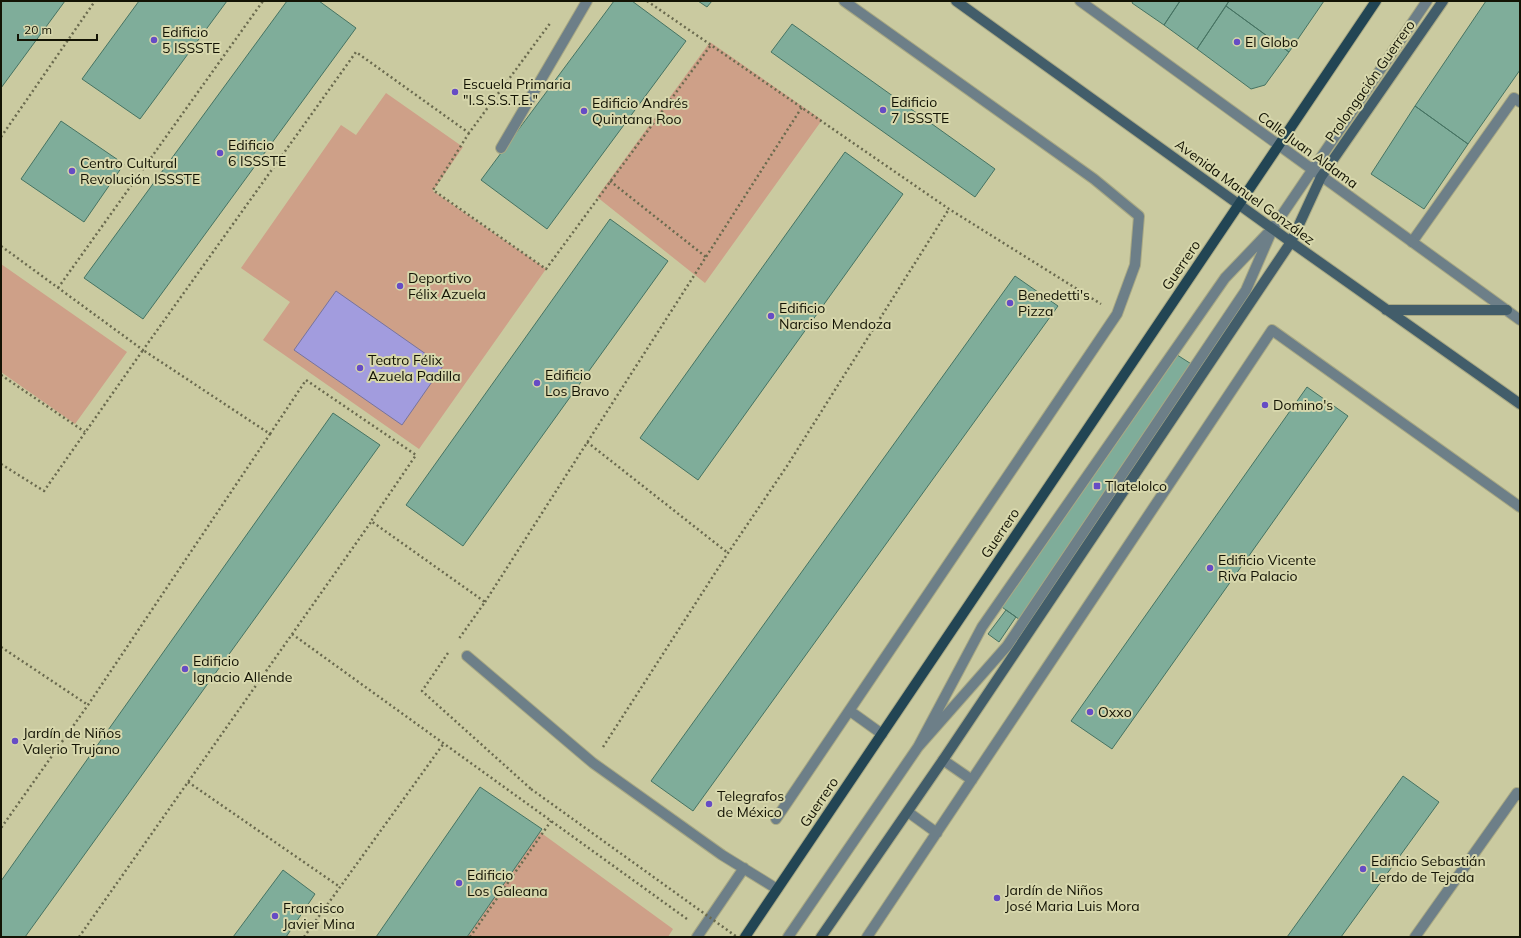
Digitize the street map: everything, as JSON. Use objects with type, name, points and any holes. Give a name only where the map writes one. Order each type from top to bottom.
[{"type":"main road","name":"Avenida Manuel González","points":[[956,1],[1386,310],[1520,404]]},
{"type":"main road","points":[[1278,145],[1376,1]]},
{"type":"main road","name":"Prolongación Guerrero","points":[[1321,177],[1442,1]]},
{"type":"main road","name":"Guerrero","points":[[745,937],[1278,145]]},
{"type":"main road","points":[[822,937],[908,812],[1291,242],[1321,177]]},
{"type":"main road","points":[[1386,310],[1507,310]]},
{"type":"street","points":[[501,148],[588,1]]},
{"type":"street","points":[[776,819],[1117,314],[1135,265],[1139,216],[1094,179],[844,1]]},
{"type":"street","name":"Calle Juan Aldama","points":[[1080,1],[1520,320]]},
{"type":"street","points":[[788,937],[918,747],[982,628],[1225,278],[1273,228],[1427,1]]},
{"type":"street","points":[[1412,242],[1514,98],[1520,102]]},
{"type":"street","points":[[918,747],[1007,646],[1246,290],[1273,228]]},
{"type":"street","points":[[867,937],[1272,330],[1520,507]]},
{"type":"street","points":[[467,656],[593,763],[722,855],[777,889]]},
{"type":"street","points":[[850,711],[882,734]]},
{"type":"street","points":[[943,760],[972,780]]},
{"type":"street","points":[[1415,937],[1517,793],[1520,795]]},
{"type":"street","points":[[908,812],[937,833]]},
{"type":"street","points":[[700,933],[744,868]]},
{"type":"path","points":[[1,137],[95,1]]},
{"type":"path","points":[[58,288],[263,1]]},
{"type":"path","points":[[647,1],[949,209],[1117,314]]},
{"type":"path","points":[[553,20],[469,133],[433,190],[546,270],[711,45]]},
{"type":"path","points":[[1,464],[44,491],[356,52],[469,133]]},
{"type":"path","points":[[453,646],[485,602],[802,107]]},
{"type":"path","points":[[610,181],[706,257]]},
{"type":"path","points":[[593,763],[728,554],[787,466],[949,209]]},
{"type":"path","points":[[1,246],[143,350],[270,434]]},
{"type":"path","points":[[1,375],[85,432]]},
{"type":"path","points":[[1,828],[88,705],[306,380],[416,455],[79,937]]},
{"type":"path","points":[[587,442],[728,554]]},
{"type":"path","points":[[371,521],[485,602]]},
{"type":"path","points":[[292,634],[551,821],[700,933]]},
{"type":"path","points":[[1,647],[88,705]]},
{"type":"path","points":[[449,653],[422,691],[531,789],[737,937]]},
{"type":"path","points":[[304,937],[444,743]]},
{"type":"path","points":[[188,782],[340,887]]},
{"type":"path","points":[[470,937],[551,821]]},
{"type":"shaded area","points":[[710,42],[822,120],[705,283],[597,197]]},
{"type":"shaded area","name":"Deportivo Félix Azuela","points":[[386,93],[463,147],[433,191],[546,269],[419,449],[263,340],[290,302],[241,268],[341,125],[356,135]]},
{"type":"shaded area","points":[[1,264],[127,352],[75,424],[1,372]]},
{"type":"shaded area","points":[[336,291],[443,366],[402,425],[294,350]]},
{"type":"shaded area","points":[[540,832],[673,929],[668,937],[467,937]]},
{"type":"building","points":[[1,1],[65,1],[1,88]]},
{"type":"building","name":"Edificio 5 ISSSTE","points":[[139,1],[227,1],[140,119],[82,79]]},
{"type":"building","name":"Edificio 6 ISSSTE","points":[[287,1],[319,1],[356,28],[143,319],[84,278]]},
{"type":"building","name":"Edificio Andrés Quintana Roo","points":[[614,1],[632,1],[686,41],[547,229],[481,180]]},
{"type":"building","points":[[698,1],[712,1],[707,7]]},
{"type":"building","points":[[1133,1],[1180,1],[1164,25],[1132,3]]},
{"type":"building","points":[[1180,1],[1229,1],[1197,49],[1164,25]]},
{"type":"building","points":[[1229,1],[1324,1],[1289,52],[1226,6]]},
{"type":"building","points":[[1486,1],[1520,1],[1520,70],[1468,144],[1415,106]]},
{"type":"building","points":[[1226,6],[1289,52],[1265,85],[1251,89],[1197,49]]},
{"type":"building","name":"Edificio 7 ISSSTE","points":[[792,24],[995,169],[975,197],[771,52]]},
{"type":"building","points":[[1415,106],[1468,144],[1424,209],[1371,174]]},
{"type":"building","name":"Centro Cultural Revolución ISSSTE","points":[[61,121],[124,164],[84,222],[21,179]]},
{"type":"building","name":"Edificio Narciso Mendoza","points":[[845,152],[903,194],[698,480],[640,438]]},
{"type":"building","name":"Edificio Los Bravo","points":[[610,219],[668,261],[463,546],[406,505]]},
{"type":"building","points":[[1015,276],[1058,306],[693,811],[651,781]]},
{"type":"building","points":[[1171,351],[1196,367],[1023,622],[999,605]]},
{"type":"building","name":"Edificio Vicente Riva Palacio","points":[[1307,387],[1348,416],[1112,749],[1071,721]]},
{"type":"building","name":"Edificio Ignacio Allende","points":[[333,413],[380,445],[25,937],[1,937],[1,881]]},
{"type":"building","points":[[1006,610],[1016,617],[999,642],[988,634]]},
{"type":"building","name":"Edificio Sebastián Lerdo de Tejada","points":[[1403,776],[1439,802],[1341,937],[1287,937]]},
{"type":"building","name":"Edificio Los Galeana","points":[[480,787],[542,829],[467,937],[376,937]]},
{"type":"building","name":"Francisco Javier Mina","points":[[283,870],[315,894],[286,937],[233,937]]},
{"type":"place","name":"Edificio 5 ISSSTE","points":[[154,40]]},
{"type":"place","name":"El Globo","points":[[1237,42]]},
{"type":"place","name":"Escuela Primaria \"I.S.S.S.T.E.\"","points":[[455,92]]},
{"type":"place","name":"Edificio 7 ISSSTE","points":[[883,110]]},
{"type":"place","name":"Edificio Andrés Quintana Roo","points":[[584,111]]},
{"type":"place","name":"Edificio 6 ISSSTE","points":[[220,153]]},
{"type":"place","name":"Centro Cultural Revolución ISSSTE","points":[[72,171]]},
{"type":"place","name":"Deportivo Félix Azuela","points":[[400,286]]},
{"type":"place","name":"Benedetti's Pizza","points":[[1010,303]]},
{"type":"place","name":"Edificio Narciso Mendoza","points":[[771,316]]},
{"type":"place","name":"Teatro Félix Azuela Padilla","points":[[360,368]]},
{"type":"place","name":"Edificio Los Bravo","points":[[537,383]]},
{"type":"place","name":"Domino's","points":[[1265,405]]},
{"type":"place","name":"Tlatelolco","points":[[1097,486]]},
{"type":"place","name":"Edificio Vicente Riva Palacio","points":[[1210,568]]},
{"type":"place","name":"Edificio Ignacio Allende","points":[[185,669]]},
{"type":"place","name":"Oxxo","points":[[1090,712]]},
{"type":"place","name":"Jardín de Niños Valerio Trujano","points":[[15,741]]},
{"type":"place","name":"Telegrafos de México","points":[[709,804]]},
{"type":"place","name":"Edificio Sebastián Lerdo de Tejada","points":[[1363,869]]},
{"type":"place","name":"Edificio Los Galeana","points":[[459,883]]},
{"type":"place","name":"Jardín de Niños José Maria Luis Mora","points":[[997,898]]},
{"type":"place","name":"Francisco Javier Mina","points":[[275,916]]}]
